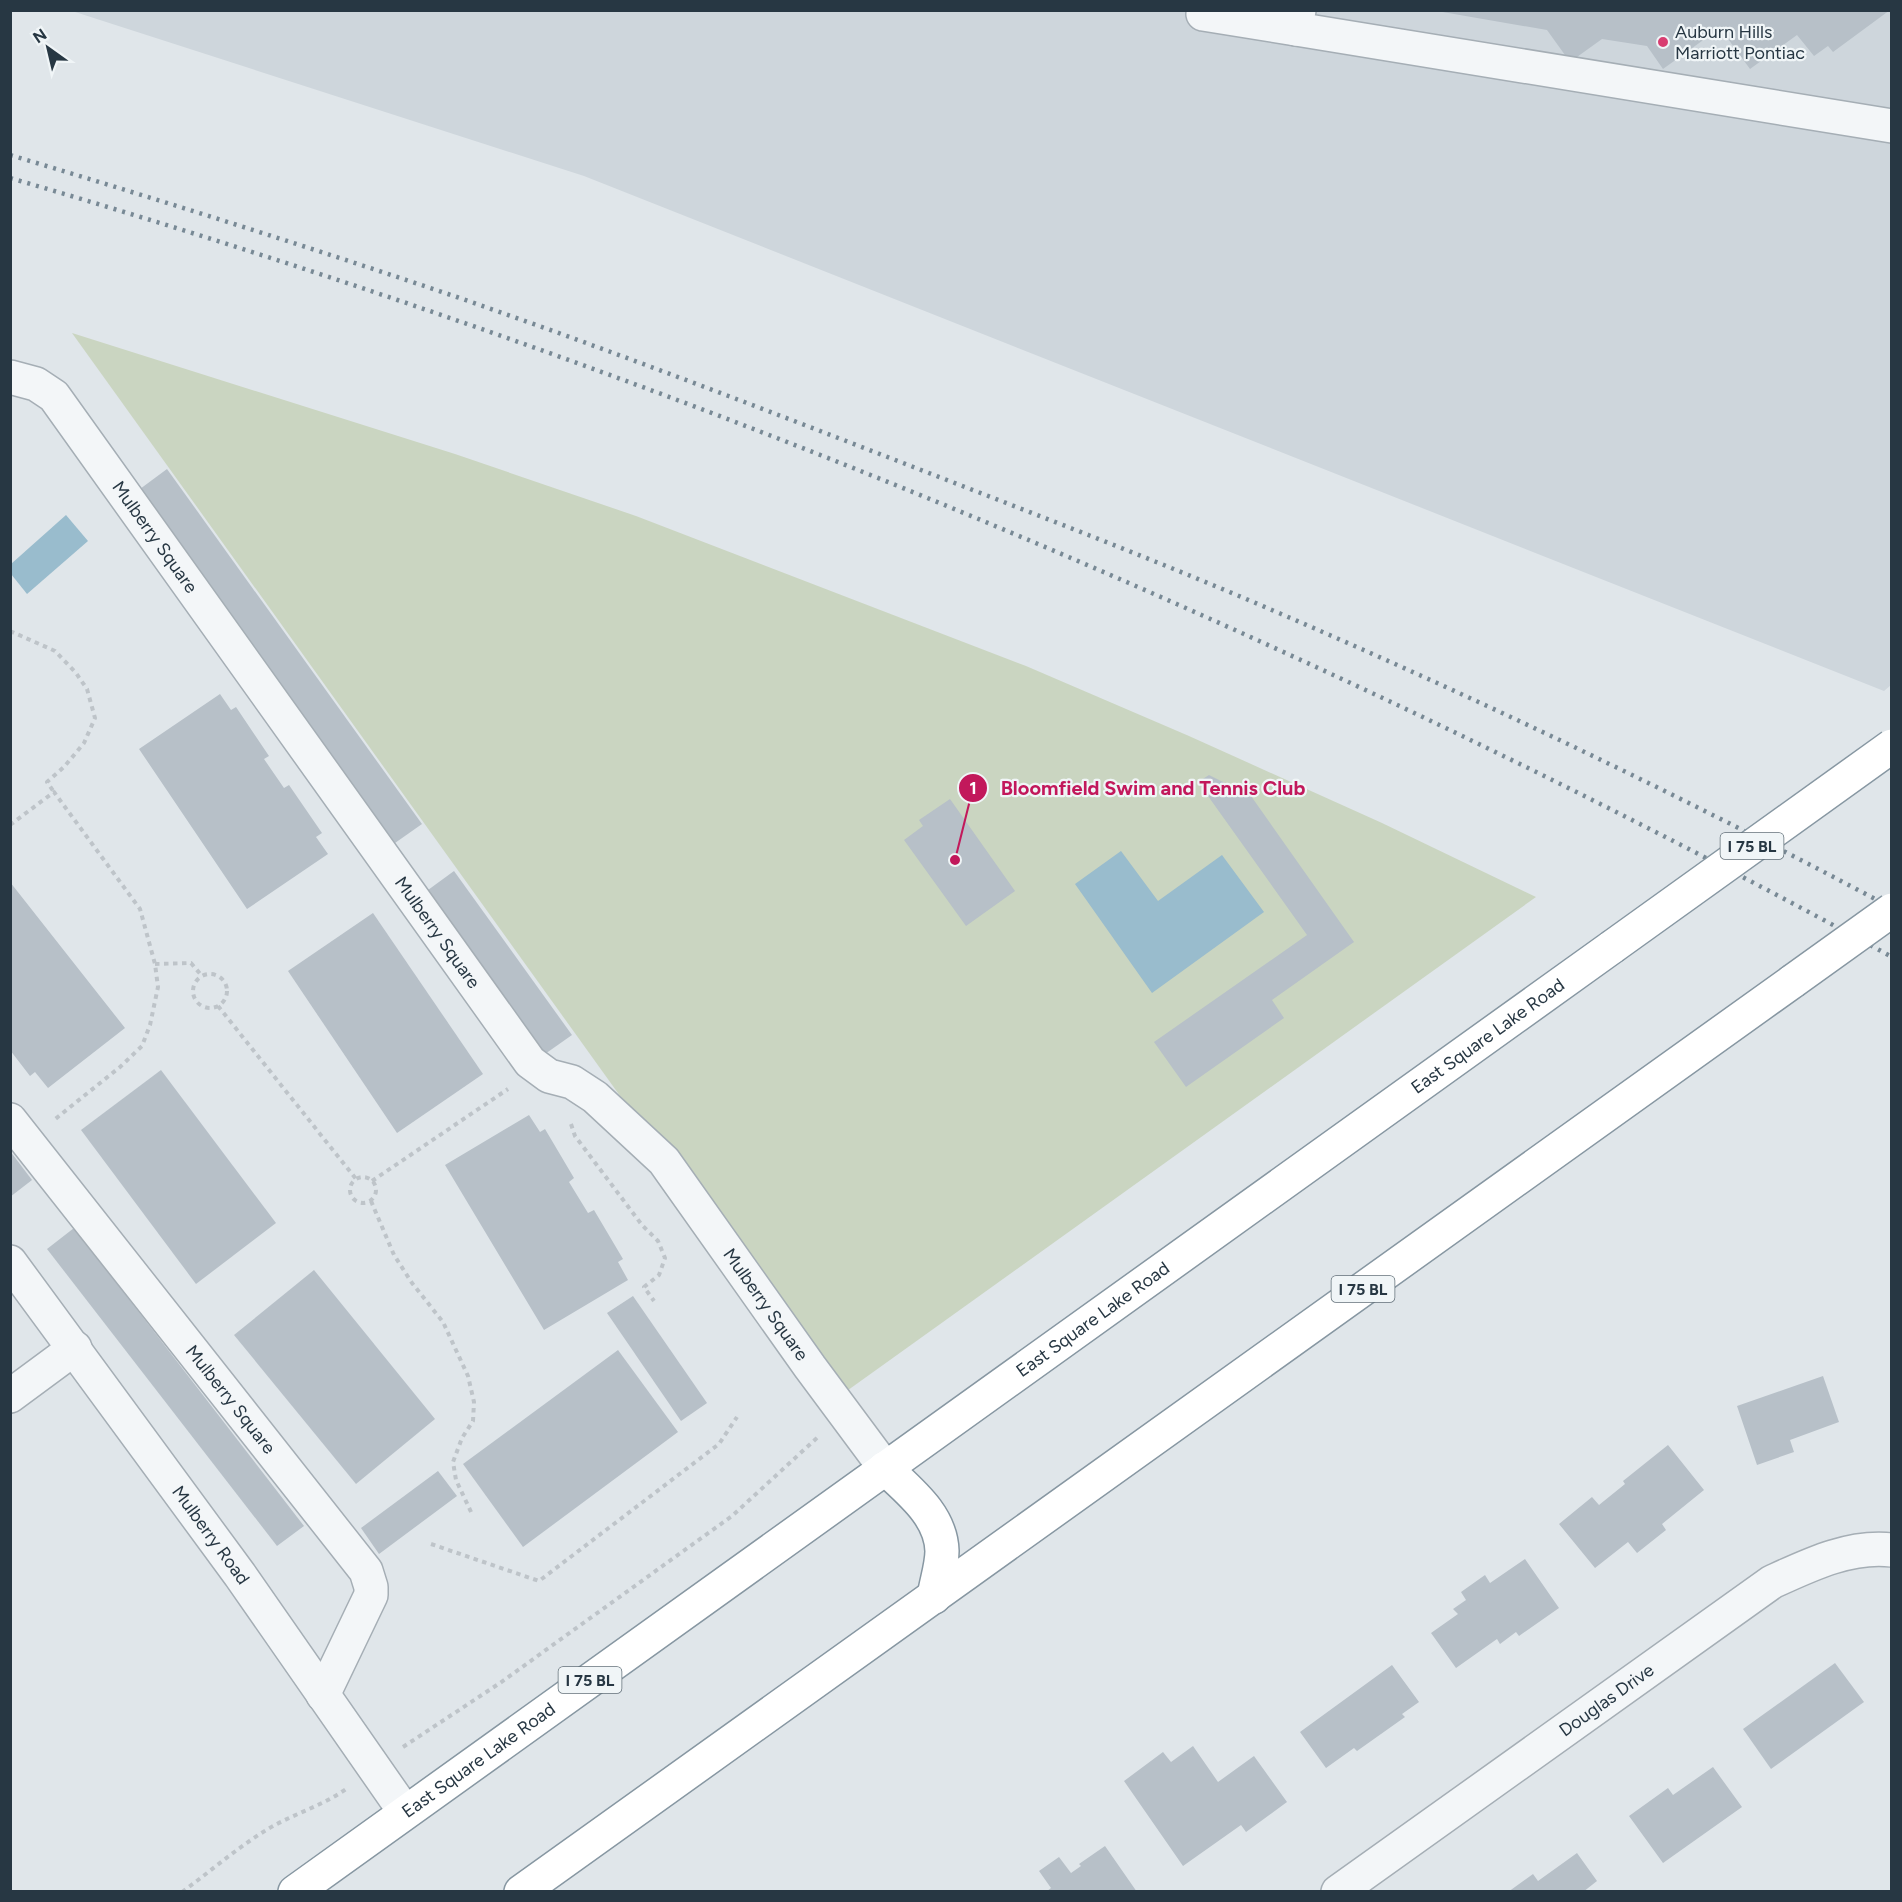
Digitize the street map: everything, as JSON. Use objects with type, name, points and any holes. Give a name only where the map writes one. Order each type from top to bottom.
[{"type":"highway","name":"East Square Lake Road","points":[[295,1892],[1892,746]]},
{"type":"highway","name":"I 75 BL","points":[[521,1892],[1892,910]]},
{"type":"highway","points":[[885,1468],[926,1509],[937,1527],[942,1551],[934,1597]]},
{"type":"street","points":[[1204,10],[1203,14],[1297,20],[1892,126]]},
{"type":"street","name":"Mulberry Square","points":[[10,376],[36,384],[54,396],[530,1062],[549,1076],[572,1082],[595,1096],[664,1161],[885,1468]]},
{"type":"street","name":"Mulberry Square","points":[[19,1130],[366,1571],[372,1587],[371,1595],[323,1695]]},
{"type":"street","name":"Mulberry Road","points":[[10,1262],[233,1566],[405,1812]]},
{"type":"street","points":[[10,1396],[75,1348]]},
{"type":"street","name":"Douglas Drive","points":[[1338,1892],[1772,1582],[1815,1563],[1847,1553],[1878,1548],[1892,1550]]},
{"type":"path","points":[[10,631],[55,651],[76,673],[87,689],[95,718],[84,743],[64,767],[47,782],[140,909],[155,964],[158,987],[150,1025],[142,1046],[120,1067],[19,1130]]},
{"type":"path","points":[[10,825],[54,792]]},
{"type":"path","points":[[155,964],[191,963],[202,976]]},
{"type":"path","points":[[213,974],[223,981],[227,991],[223,1002],[213,1008],[203,1006],[195,999],[193,989],[202,976],[213,974]]},
{"type":"path","points":[[218,1005],[356,1179]]},
{"type":"path","points":[[372,1181],[538,1069]]},
{"type":"path","points":[[571,1121],[575,1136],[642,1225],[658,1241],[665,1258],[659,1275],[644,1287],[654,1301]]},
{"type":"path","points":[[356,1179],[364,1178],[372,1181],[375,1189],[371,1201],[394,1255],[443,1322],[468,1376],[474,1402],[473,1420],[462,1438],[453,1462],[456,1480],[472,1514]]},
{"type":"path","points":[[356,1179],[350,1190],[352,1198],[363,1203],[371,1201]]},
{"type":"path","points":[[431,1544],[538,1581],[719,1444],[737,1417]]},
{"type":"path","points":[[409,1743],[500,1683],[732,1516],[808,1444]]},
{"type":"path","points":[[182,1892],[268,1829],[288,1817],[337,1796]]},
{"type":"shaded area","points":[[72,11],[1891,11],[1891,685],[1884,691],[584,176]]},
{"type":"green space","points":[[72,333],[455,454],[636,516],[1026,666],[1382,823],[1536,897],[837,1398]]},
{"type":"water","points":[[66,515],[88,541],[27,594],[11,574],[11,564]]},
{"type":"water","points":[[1121,851],[1158,901],[1222,855],[1264,912],[1152,993],[1075,884]]},
{"type":"building","name":"Auburn Hills Marriott Pontiac","points":[[1431,10],[1890,10],[1833,52],[1828,46],[1814,56],[1797,35],[1750,69],[1720,28],[1663,69],[1647,46],[1602,39],[1570,62],[1547,30]]},
{"type":"building","points":[[167,469],[422,824],[395,843],[140,489]]},
{"type":"building","points":[[220,694],[231,710],[236,707],[269,756],[264,759],[284,788],[289,785],[322,833],[316,837],[328,854],[247,909],[139,749]]},
{"type":"building","points":[[1209,775],[1251,796],[1354,942],[1272,1000],[1284,1018],[1186,1087],[1154,1042],[1307,935],[1198,782]]},
{"type":"building","points":[[950,799],[1015,891],[966,926],[904,840],[923,826],[919,820]]},
{"type":"building","points":[[454,871],[572,1035],[545,1054],[428,890]]},
{"type":"building","points":[[10,882],[125,1028],[48,1088],[35,1072],[30,1076],[10,1050]]},
{"type":"building","points":[[373,913],[483,1074],[397,1133],[288,971]]},
{"type":"building","points":[[161,1070],[276,1223],[196,1284],[81,1130]]},
{"type":"building","points":[[529,1115],[540,1132],[545,1129],[574,1178],[569,1182],[588,1213],[594,1210],[623,1259],[618,1262],[628,1280],[544,1330],[445,1165]]},
{"type":"building","points":[[10,1151],[32,1180],[10,1197]]},
{"type":"building","points":[[74,1228],[304,1526],[277,1546],[47,1249]]},
{"type":"building","points":[[314,1270],[435,1419],[356,1484],[234,1335]]},
{"type":"building","points":[[633,1296],[707,1403],[681,1421],[607,1313]]},
{"type":"building","points":[[618,1350],[678,1432],[523,1547],[463,1464]]},
{"type":"building","points":[[1823,1376],[1839,1422],[1790,1440],[1794,1452],[1757,1465],[1737,1406]]},
{"type":"building","points":[[1668,1445],[1704,1490],[1662,1524],[1666,1530],[1637,1553],[1628,1542],[1595,1568],[1559,1524],[1592,1497],[1599,1505],[1625,1484],[1623,1481]]},
{"type":"building","points":[[438,1471],[457,1496],[379,1554],[361,1528]]},
{"type":"building","points":[[1525,1559],[1559,1608],[1519,1636],[1516,1632],[1500,1644],[1497,1639],[1456,1668],[1431,1633],[1458,1614],[1453,1609],[1466,1600],[1461,1592],[1485,1575],[1490,1583]]},
{"type":"building","points":[[1835,1663],[1864,1702],[1771,1769],[1743,1729]]},
{"type":"building","points":[[1392,1665],[1419,1702],[1402,1714],[1405,1717],[1357,1751],[1354,1748],[1326,1768],[1300,1732]]},
{"type":"building","points":[[1193,1746],[1218,1782],[1254,1756],[1287,1802],[1246,1832],[1241,1825],[1183,1866],[1124,1781],[1163,1752],[1171,1762]]},
{"type":"building","points":[[1713,1767],[1742,1807],[1663,1863],[1629,1816],[1668,1788],[1673,1795]]},
{"type":"building","points":[[1105,1846],[1137,1892],[1046,1892],[1051,1888],[1039,1871],[1059,1857],[1071,1873],[1081,1866],[1079,1864]]},
{"type":"building","points":[[1577,1853],[1597,1881],[1583,1892],[1508,1892],[1533,1874],[1538,1881]]},
{"type":"railway","points":[[10,155],[284,240],[507,315],[741,401],[1159,563],[1405,668],[1569,744],[1731,824],[1892,908]]},
{"type":"railway","points":[[10,178],[253,252],[495,334],[735,422],[972,516],[1207,618],[1439,725],[1667,838],[1892,957]]},
{"type":"place","name":"Auburn Hills Marriott Pontiac","points":[[1663,42]]},
{"type":"place","name":"Bloomfield Swim and Tennis Club","points":[[955,860]]}]
